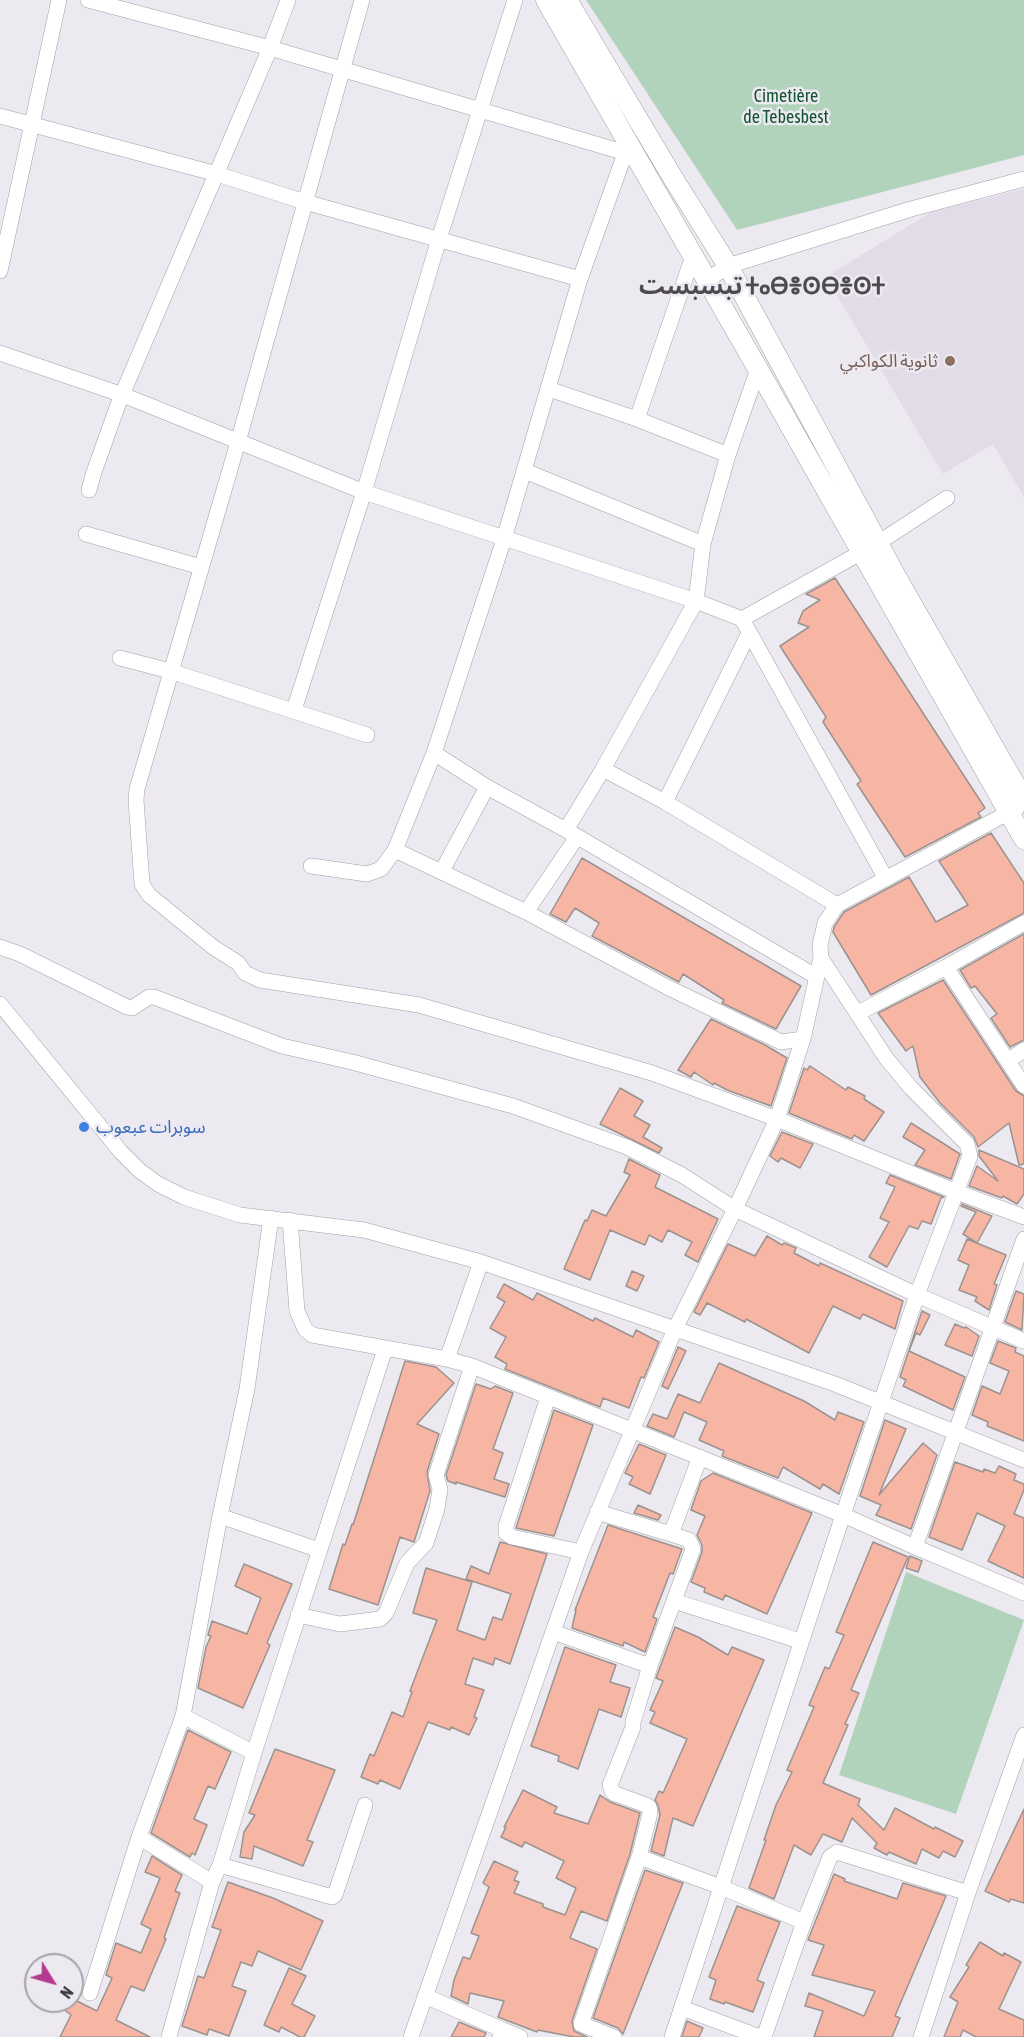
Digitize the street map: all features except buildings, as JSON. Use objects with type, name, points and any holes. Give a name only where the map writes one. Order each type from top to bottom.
[{"type":"main road","points":[[546,0],[627,149],[693,256],[758,369],[870,547],[899,582],[1019,806],[1024,839]]},
{"type":"main road","points":[[567,0],[728,266],[780,364],[870,547]]},
{"type":"street","points":[[0,271],[59,0]]},
{"type":"street","points":[[88,0],[270,48],[481,110],[627,149],[580,279],[525,471],[434,753],[395,850],[381,869],[367,874],[310,866]]},
{"type":"street","points":[[89,490],[123,395],[270,48],[288,0]]},
{"type":"street","points":[[362,0],[238,442],[170,671],[136,800],[142,884],[148,895],[213,947],[238,963],[245,973],[260,980],[419,1005],[652,1073],[777,1119],[1024,1217]]},
{"type":"street","points":[[294,710],[364,492],[515,0]]},
{"type":"street","points":[[0,116],[217,174],[305,202],[580,279]]},
{"type":"street","points":[[707,280],[728,266],[902,212],[1024,179]]},
{"type":"street","points":[[637,419],[693,256]]},
{"type":"street","points":[[0,353],[123,395],[364,492],[696,602],[746,626],[886,879]]},
{"type":"street","points":[[526,912],[572,834],[603,769],[696,602],[703,544],[728,455],[758,369]]},
{"type":"street","points":[[549,389],[637,419],[728,455]]},
{"type":"street","points":[[525,471],[703,544]]},
{"type":"street","points":[[665,802],[746,626],[947,498]]},
{"type":"street","points":[[86,534],[201,567]]},
{"type":"street","points":[[120,658],[170,671],[367,735]]},
{"type":"street","points":[[434,753],[487,787],[817,977]]},
{"type":"street","points":[[603,769],[665,802],[837,905]]},
{"type":"street","points":[[442,871],[487,787]]},
{"type":"street","points":[[411,2037],[581,1552],[675,1329],[777,1119],[803,1039],[821,957],[820,945],[825,923],[837,905],[1019,806]]},
{"type":"street","points":[[395,850],[526,912],[667,987],[781,1042],[803,1039]]},
{"type":"street","points":[[858,1013],[1024,923]]},
{"type":"street","points":[[0,947],[20,954],[127,1007],[132,1008],[149,997],[154,997],[282,1046],[422,1080],[524,1110],[627,1147],[682,1175],[735,1209],[917,1295],[1024,1341]]},
{"type":"street","points":[[672,2037],[800,1641],[917,1295],[970,1156],[967,1144],[904,1080],[886,1058],[821,957]]},
{"type":"street","points":[[946,967],[1024,1086]]},
{"type":"street","points":[[0,1004],[114,1144],[140,1171],[158,1184],[184,1197],[240,1215],[364,1230],[482,1262],[882,1402],[1024,1460]]},
{"type":"street","points":[[1009,1060],[1024,1050]]},
{"type":"street","points":[[90,1993],[139,1837],[183,1716],[220,1516],[247,1389],[271,1218]]},
{"type":"street","points":[[290,1220],[297,1311],[305,1329],[312,1335],[447,1359],[472,1366],[843,1515],[1024,1593]]},
{"type":"street","points":[[915,1547],[1024,1239]]},
{"type":"street","points":[[447,1359],[482,1262]]},
{"type":"street","points":[[169,2037],[212,1882],[220,1865],[298,1615],[385,1349]]},
{"type":"street","points":[[298,1615],[340,1624],[380,1619],[386,1613],[406,1563],[426,1543],[437,1509],[440,1489],[436,1475],[472,1366]]},
{"type":"street","points":[[548,1397],[506,1526],[506,1533],[512,1537],[581,1552]]},
{"type":"street","points":[[671,1534],[700,1457]]},
{"type":"street","points":[[597,1512],[689,1540],[693,1549],[651,1666],[633,1726],[610,1785],[613,1793],[646,1805],[651,1810],[639,1857],[579,2031],[614,2037]]},
{"type":"street","points":[[220,1516],[319,1550]]},
{"type":"street","points":[[674,1601],[800,1641]]},
{"type":"street","points":[[553,1632],[651,1666]]},
{"type":"street","points":[[183,1716],[254,1753]]},
{"type":"street","points":[[921,2037],[968,1893],[1024,1735]]},
{"type":"street","points":[[220,1865],[332,1897],[335,1895],[365,1805]]},
{"type":"street","points":[[139,1837],[212,1882]]},
{"type":"street","points":[[682,2008],[762,2037],[830,1857],[837,1852],[968,1893]]},
{"type":"street","points":[[639,1857],[721,1887],[804,1922]]},
{"type":"street","points":[[425,1996],[501,2034],[520,2037]]},
{"type":"shaded area","name":"ثانوية الكواكبي","points":[[1024,189],[1024,497],[993,444],[943,474],[826,277],[931,212]]},
{"type":"green space","name":"Cimetière de Tebesbest","points":[[586,0],[1024,0],[1024,155],[737,230]]},
{"type":"green space","points":[[906,1572],[1024,1620],[956,1814],[839,1775]]},
{"type":"place","name":"ثانوية الكواكبي","points":[[950,361]]},
{"type":"place","name":"سوبرات عبعوب","points":[[84,1127]]},
{"type":"district","name":"تبسبست ⵜⴰⴱⴻⵙⴱⴻⵙⵜ","points":[[762,286]]}]
